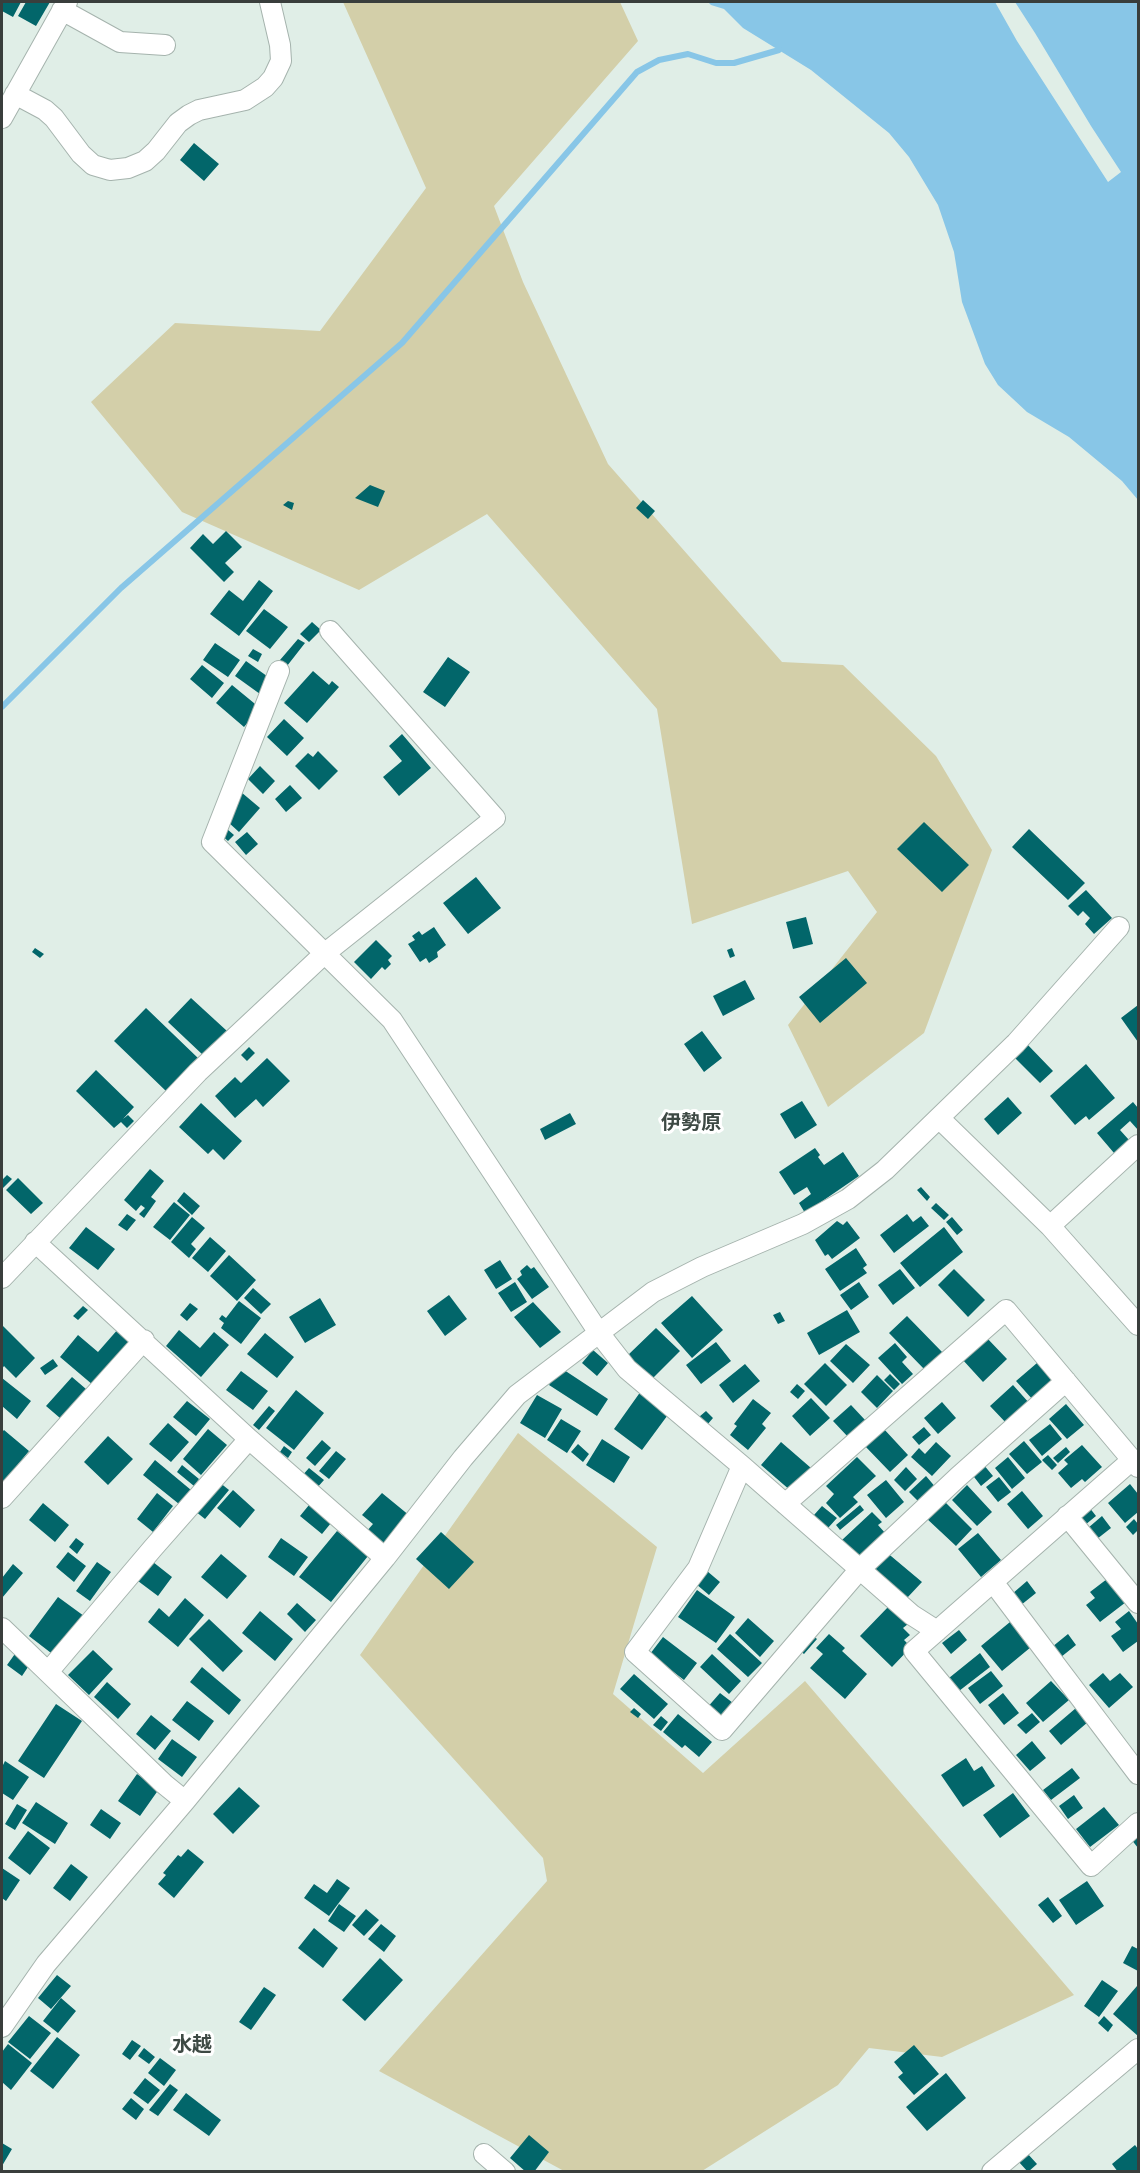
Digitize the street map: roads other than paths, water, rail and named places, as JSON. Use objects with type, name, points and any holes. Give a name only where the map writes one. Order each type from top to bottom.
[{"type":"street","points":[[15,94],[45,110],[54,118],[81,154],[93,165],[110,170],[128,168],[145,161],[178,123],[189,115],[200,110],[245,100],[265,87],[273,78],[281,61],[280,45],[270,2]]},
{"type":"street","points":[[2,118],[65,6],[120,42],[165,45]]},
{"type":"street","points":[[2,1278],[198,1072],[324,954],[495,818],[330,631]]},
{"type":"street","points":[[279,671],[212,842],[392,1020],[599,1333],[627,1369],[912,1615],[937,1631]]},
{"type":"street","points":[[2,2027],[46,1964],[185,1801],[516,1395],[653,1292],[702,1267],[803,1224],[848,1199],[885,1170],[1016,1043],[1119,927]]},
{"type":"street","points":[[939,1118],[1050,1226],[1138,1325]]},
{"type":"street","points":[[1050,1226],[1138,1145]]},
{"type":"street","points":[[35,1242],[249,1439],[385,1558]]},
{"type":"street","points":[[785,1504],[1006,1310],[1135,1464],[1067,1516],[914,1651],[1091,1866],[1138,1823]]},
{"type":"street","points":[[2,1498],[144,1340]]},
{"type":"street","points":[[742,1466],[698,1568],[635,1652],[722,1730],[860,1569],[958,1476],[1066,1381]]},
{"type":"street","points":[[48,1672],[249,1439]]},
{"type":"street","points":[[1067,1516],[1138,1603]]},
{"type":"street","points":[[993,1582],[1138,1774]]},
{"type":"street","points":[[2,1628],[164,1784],[185,1801]]},
{"type":"street","points":[[992,2172],[1138,2049]]},
{"type":"street","points":[[484,2154],[505,2172]]},
{"type":"water","points":[[708,2],[1138,2],[1138,500],[1122,481],[1069,437],[1027,412],[998,385],[985,364],[962,302],[954,252],[938,205],[909,157],[889,133],[811,70],[743,28],[724,9]]},
{"type":"waterway","points":[[2,707],[121,588],[402,343],[637,72],[659,60],[688,54],[716,63],[734,63],[779,50]]},
{"type":"district","name":"伊勢原","points":[[691,1123]]},
{"type":"district","name":"水越","points":[[192,2045]]}]
